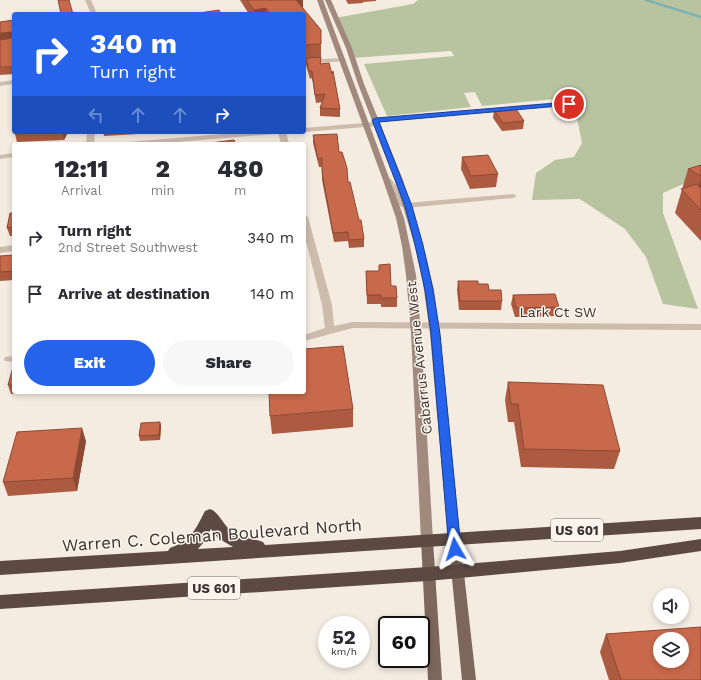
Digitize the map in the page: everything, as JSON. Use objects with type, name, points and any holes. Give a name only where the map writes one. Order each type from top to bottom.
[{"type":"highway","points":[[161,558],[187,549],[195,543],[201,535],[210,515],[216,528],[228,537],[243,545],[291,549]]},
{"type":"highway","name":"US 601","points":[[427,540],[701,523]]},
{"type":"highway","name":"Warren C. Coleman Boulevard North","points":[[0,568],[427,540]]},
{"type":"highway","name":"US 601","points":[[0,602],[428,574],[620,557],[701,545]]},
{"type":"main road","name":"Cabarrus Avenue West","points":[[320,0],[388,180],[400,218],[406,246],[415,326],[435,680]]},
{"type":"main road","name":"Cabarrus Avenue West","points":[[328,0],[348,48],[408,206],[425,268],[434,326],[457,571],[469,680]]},
{"type":"street","points":[[88,0],[93,12]]},
{"type":"street","points":[[306,62],[343,60]]},
{"type":"street","points":[[0,84],[12,82]]},
{"type":"street","points":[[306,130],[569,104]]},
{"type":"street","points":[[151,142],[249,134]]},
{"type":"street","points":[[0,157],[12,155]]},
{"type":"street","points":[[388,180],[398,193],[402,205],[408,206],[513,196]]},
{"type":"street","points":[[306,226],[327,305],[330,330]]},
{"type":"street","points":[[0,250],[12,248]]},
{"type":"street","name":"Lark Ct SW","points":[[306,337],[353,325],[701,327]]},
{"type":"green space","points":[[418,0],[701,0],[701,176],[663,193],[663,213],[698,309],[663,304],[646,257],[625,229],[580,199],[532,200],[536,173],[555,160],[574,157],[582,143],[575,108],[571,100],[557,102],[555,99],[482,106],[475,92],[464,93],[471,107],[387,116],[364,64],[454,56],[451,51],[352,58],[335,18],[413,4]]},
{"type":"building","points":[[58,0],[69,0],[72,12],[61,12]]},
{"type":"building","points":[[247,0],[296,0],[306,12],[269,12],[266,8],[254,10]]},
{"type":"building","points":[[219,10],[220,12],[206,12]]},
{"type":"building","points":[[306,12],[321,30],[321,44],[306,45]]},
{"type":"building","points":[[12,20],[12,32],[0,33],[0,22]]},
{"type":"building","points":[[12,38],[12,67],[0,67],[0,40]]},
{"type":"building","points":[[321,57],[320,64],[329,63],[332,74],[333,71],[340,109],[320,108],[325,94],[315,95],[312,71],[309,71],[306,58]]},
{"type":"building","points":[[516,109],[524,121],[503,123],[494,110]]},
{"type":"building","points":[[337,134],[339,152],[342,152],[347,168],[348,182],[350,182],[359,220],[361,220],[364,239],[349,240],[348,232],[333,233],[322,172],[322,158],[318,159],[313,135]]},
{"type":"building","points":[[234,140],[235,142],[218,142]]},
{"type":"building","points":[[488,155],[498,174],[471,176],[462,157]]},
{"type":"building","points":[[701,165],[701,176],[688,169]]},
{"type":"building","points":[[697,184],[701,189],[701,210],[681,189]]},
{"type":"building","points":[[10,213],[12,213],[12,227],[7,228]]},
{"type":"building","points":[[12,255],[12,271],[0,272],[0,256]]},
{"type":"building","points":[[390,264],[391,286],[396,286],[397,298],[381,298],[381,295],[367,295],[366,271],[379,271],[379,265]]},
{"type":"building","points":[[458,281],[478,281],[478,284],[488,284],[489,290],[501,290],[502,301],[460,301]]},
{"type":"building","points":[[555,294],[559,307],[516,308],[513,295]]},
{"type":"building","points":[[343,346],[353,409],[270,416],[269,394],[306,394],[306,349]]},
{"type":"building","points":[[12,371],[12,385],[8,385]]},
{"type":"building","points":[[508,382],[603,385],[620,451],[524,449],[518,404],[511,404]]},
{"type":"building","points":[[160,422],[159,435],[139,436],[141,423]]},
{"type":"building","points":[[82,428],[73,478],[3,482],[17,432]]},
{"type":"building","points":[[701,627],[701,680],[621,680],[606,634]]},
{"type":"waterway","points":[[646,0],[701,17]]},
{"type":"route","points":[[455,549],[449,498],[435,334],[425,268],[408,206],[376,120],[569,104]]}]
